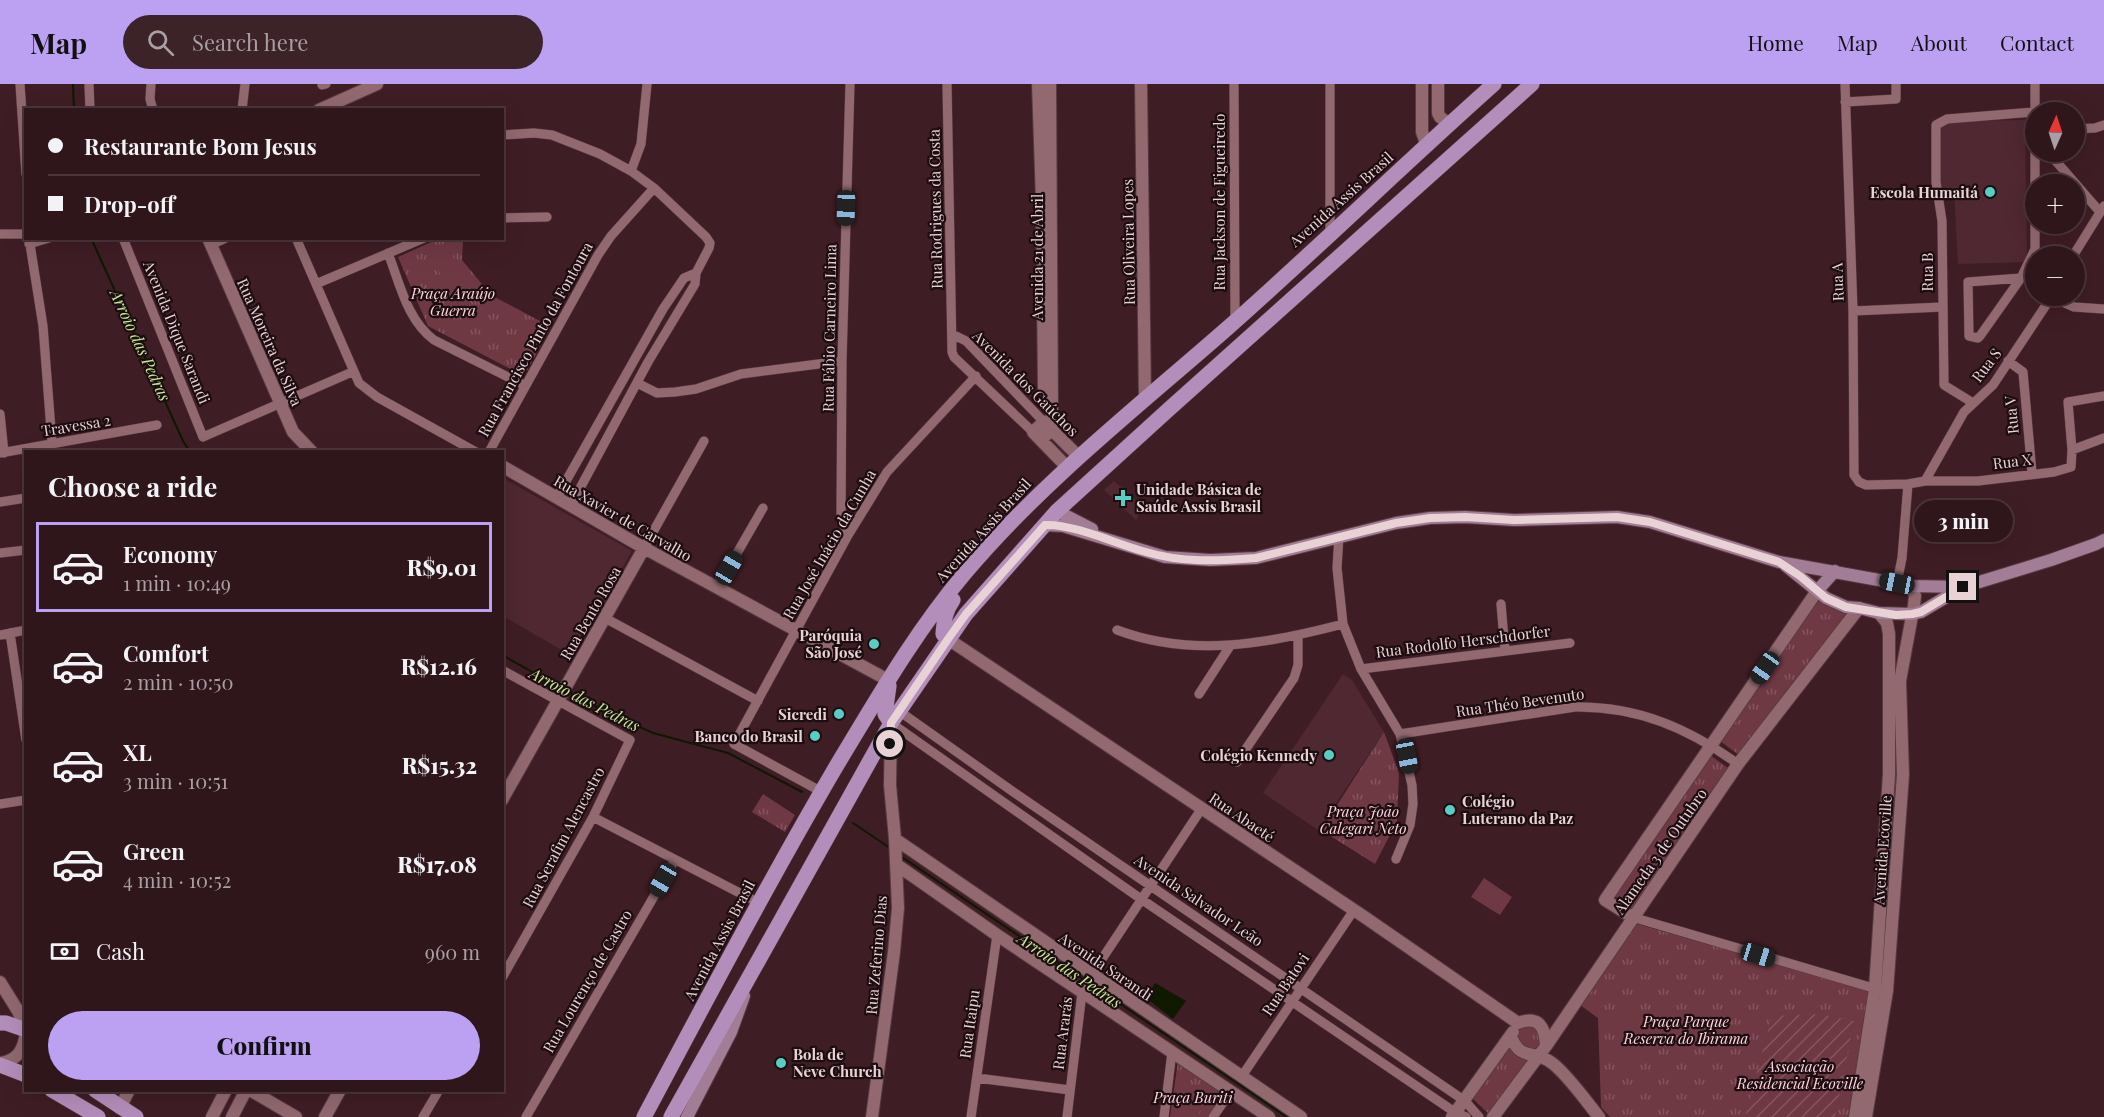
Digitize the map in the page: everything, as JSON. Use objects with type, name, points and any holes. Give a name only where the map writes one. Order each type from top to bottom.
[{"type":"main road","name":"Avenida Assis Brasil","points":[[644,1117],[759,903],[888,680],[913,641],[965,573],[1019,514],[1073,462],[1235,321],[1494,84]]},
{"type":"main road","points":[[671,1117],[895,717],[966,614],[1058,511],[1532,84]]},
{"type":"main road","points":[[1427,146],[1454,153]]},
{"type":"main road","points":[[1133,442],[1144,411],[1145,399]]},
{"type":"main road","points":[[1019,514],[1058,511],[1125,546]]},
{"type":"main road","points":[[1045,525],[1063,525],[1165,557],[1190,560],[1233,560],[1256,558],[1339,536],[1430,518],[1465,517],[1514,520],[1617,517],[1650,522],[1779,562],[1832,575],[1912,586],[1963,587]]},
{"type":"main road","points":[[1779,562],[1796,572],[1817,591],[1846,607],[1879,613],[1912,614],[1921,612],[1963,587],[2051,560],[2104,540]]},
{"type":"main road","points":[[948,639],[944,634],[945,615],[947,608],[962,587],[965,573]]},
{"type":"main road","points":[[1817,591],[1832,575]]},
{"type":"main road","points":[[1832,575],[1830,591],[1836,603]]},
{"type":"main road","points":[[888,680],[889,696],[885,714],[895,717]]},
{"type":"main road","points":[[687,1117],[731,1032],[755,966]]},
{"type":"main road","points":[[0,1023],[24,1030]]},
{"type":"main road","points":[[0,1064],[24,1074]]},
{"type":"main road","points":[[55,1092],[98,1117]]},
{"type":"main road","points":[[98,1092],[136,1117]]},
{"type":"street","points":[[20,84],[24,144]]},
{"type":"street","points":[[89,84],[90,108]]},
{"type":"street","points":[[151,84],[150,99],[152,108]]},
{"type":"street","points":[[242,108],[245,84]]},
{"type":"street","points":[[323,108],[376,84]]},
{"type":"street","points":[[631,171],[641,144],[647,84]]},
{"type":"street","name":"Rua Fábio Carneiro Lima","points":[[847,537],[841,515],[842,361],[850,84]]},
{"type":"street","name":"Rua Rodrigues da Costa","points":[[947,84],[952,334]]},
{"type":"street","name":"Avenida 21 de Abril","points":[[1038,84],[1047,201]]},
{"type":"street","name":"Avenida 21 de Abril","points":[[1047,426],[1047,201],[1050,84]]},
{"type":"street","name":"Rua Oliveira Lopes","points":[[1141,84],[1145,399]]},
{"type":"street","name":"Rua Jackson de Figueiredo","points":[[1234,84],[1235,321]]},
{"type":"street","points":[[1329,84],[1330,232]]},
{"type":"street","points":[[1422,84],[1422,132],[1427,146]]},
{"type":"street","points":[[1438,84],[1438,113],[1449,124]]},
{"type":"street","name":"Rua A","points":[[1845,84],[1853,311],[1854,475],[1856,478]]},
{"type":"street","points":[[1845,102],[1896,99],[1896,84]]},
{"type":"street","points":[[2034,102],[2035,84]]},
{"type":"street","name":"Rua B","points":[[1973,403],[1944,385],[1942,221],[1936,182],[1936,125],[1947,119],[2025,113]]},
{"type":"street","points":[[2085,128],[2104,125]]},
{"type":"street","points":[[504,135],[534,133],[552,135],[583,146],[631,171],[654,188],[710,243],[710,248],[696,273],[695,284],[648,362],[571,505]]},
{"type":"street","points":[[2035,162],[2035,246]]},
{"type":"street","points":[[2057,162],[2102,209],[2079,246]]},
{"type":"street","name":"Rua Francisco Pinto da Fontoura","points":[[490,450],[598,255],[611,236],[654,188]]},
{"type":"street","points":[[504,218],[547,217]]},
{"type":"street","points":[[0,234],[24,234]]},
{"type":"street","name":"Avenida Dique Sarandi","points":[[124,240],[203,437],[279,403]]},
{"type":"street","points":[[297,240],[358,383],[377,397],[472,450]]},
{"type":"street","points":[[316,284],[419,240]]},
{"type":"street","points":[[29,241],[43,326],[53,447]]},
{"type":"street","name":"Rua Moreira da Silva","points":[[210,242],[279,403],[293,432],[310,450]]},
{"type":"street","points":[[388,253],[414,321],[422,331],[434,340],[524,386]]},
{"type":"street","points":[[2021,278],[1968,282],[1969,336],[1978,338],[1980,336],[2021,278],[2025,270]]},
{"type":"street","points":[[557,497],[663,309],[684,278],[696,273]]},
{"type":"street","name":"Rua S","points":[[1925,481],[1964,412],[1993,386],[2044,306]]},
{"type":"street","points":[[2072,306],[2104,309]]},
{"type":"street","points":[[1853,311],[1942,307]]},
{"type":"street","points":[[663,309],[674,316]]},
{"type":"street","name":"Avenida dos Gaúchos","points":[[952,334],[966,341],[1047,426],[1073,462],[1037,436],[954,357],[951,345],[952,334]]},
{"type":"street","points":[[636,356],[648,362]]},
{"type":"street","points":[[637,383],[657,393],[675,393],[696,389],[741,374],[842,361]]},
{"type":"street","name":"Rua V","points":[[2008,361],[2023,372],[2032,473]]},
{"type":"street","points":[[279,403],[352,372]]},
{"type":"street","name":"Rua José Inácio da Cunha","points":[[822,792],[734,744],[847,537],[887,472],[976,376]]},
{"type":"street","points":[[2104,396],[2068,402],[2072,450],[2104,438]]},
{"type":"street","points":[[0,414],[2,453]]},
{"type":"street","name":"Travessa 2","points":[[28,450],[53,447],[157,425]]},
{"type":"street","points":[[1037,436],[1047,426]]},
{"type":"street","name":"Rua Bento Rosa","points":[[504,796],[704,441]]},
{"type":"street","name":"Travessa 2","points":[[2,453],[24,450]]},
{"type":"street","name":"Rua X","points":[[1856,478],[1859,482],[1866,484],[1908,484],[1925,481],[1978,481],[2054,472],[2071,467],[2072,450]]},
{"type":"street","name":"Rua Xavier de Carvalho","points":[[504,467],[644,548],[888,680]]},
{"type":"street","points":[[1897,583],[1902,558],[1908,484]]},
{"type":"street","points":[[0,502],[24,498]]},
{"type":"street","points":[[717,588],[763,508]]},
{"type":"street","points":[[1339,536],[1337,568],[1343,624],[1361,669],[1400,734],[1411,776],[1413,804],[1407,835],[1396,860]]},
{"type":"street","points":[[0,553],[24,550]]},
{"type":"street","name":"Avenida Ecoville","points":[[1866,1117],[1903,775],[1900,681],[1915,596],[1912,586]]},
{"type":"street","name":"Alameda 3 de Outubro","points":[[1632,917],[1605,900],[1817,591]]},
{"type":"street","points":[[1501,604],[1505,651]]},
{"type":"street","name":"Alameda 3 de Outubro","points":[[1493,1117],[1558,1028],[1738,764],[1859,608]]},
{"type":"street","name":"Avenida Ecoville","points":[[1855,1117],[1881,990],[1889,774],[1889,634],[1887,623],[1879,613]]},
{"type":"street","points":[[605,618],[758,701]]},
{"type":"street","points":[[1117,630],[1167,644],[1230,646],[1298,636],[1343,624]]},
{"type":"street","points":[[0,635],[24,630]]},
{"type":"street","points":[[10,633],[24,727]]},
{"type":"street","points":[[1237,762],[1294,678],[1298,665],[1298,636]]},
{"type":"street","name":"Rua Abaeté","points":[[948,639],[1354,910],[1518,1023]]},
{"type":"street","name":"Rua Rodolfo Herschdorfer","points":[[1361,669],[1570,643]]},
{"type":"street","points":[[1198,694],[1230,646]]},
{"type":"street","points":[[504,671],[558,699]]},
{"type":"street","name":"Rua Serafim Alencastro","points":[[504,974],[593,816],[630,740],[558,699]]},
{"type":"street","name":"Rua Théo Bevenuto","points":[[1400,734],[1575,707],[1600,707],[1650,717],[1712,745],[1738,764]]},
{"type":"street","name":"Avenida Salvador Leão","points":[[895,717],[1012,791],[1300,987],[1465,1101],[1479,1117]]},
{"type":"street","name":"Avenida Salvador Leão","points":[[895,717],[1004,803],[1458,1116]]},
{"type":"street","name":"Rua Zeferino Dias","points":[[872,1117],[898,908],[897,862],[890,785],[895,717]]},
{"type":"street","points":[[1889,774],[1903,775]]},
{"type":"street","points":[[1004,803],[1012,791]]},
{"type":"street","points":[[0,804],[24,800]]},
{"type":"street","name":"Rua Ararás","points":[[1067,1117],[1087,984],[1202,808]]},
{"type":"street","points":[[593,816],[759,903]]},
{"type":"street","name":"Avenida Sarandi","points":[[895,842],[1087,984],[1173,1052],[1269,1117]]},
{"type":"street","name":"Rua Lourenço de Castro","points":[[526,1117],[675,860]]},
{"type":"street","name":"Avenida Sarandi","points":[[897,862],[996,935],[1087,984],[1242,1076],[1300,1117]]},
{"type":"street","name":"Rua Batovi","points":[[1242,1076],[1354,910]]},
{"type":"street","points":[[1632,917],[1881,990]]},
{"type":"street","name":"Rua Itaipu","points":[[971,1117],[996,935]]},
{"type":"street","points":[[0,982],[18,1011],[24,1026]]},
{"type":"street","points":[[1458,1116],[1465,1101],[1518,1023],[1529,1020],[1543,1027],[1558,1028]]},
{"type":"street","points":[[1543,1027],[1545,1032],[1542,1051],[1599,1117]]},
{"type":"street","points":[[1511,1036],[1517,1049],[1523,1053],[1542,1051]]},
{"type":"street","points":[[0,1064],[13,1060],[24,1045]]},
{"type":"street","points":[[1164,1117],[1173,1052]]},
{"type":"street","points":[[977,1078],[1070,1090]]},
{"type":"street","points":[[1213,1117],[1230,1091]]},
{"type":"street","points":[[120,1108],[128,1092]]},
{"type":"street","points":[[212,1117],[225,1092]]},
{"type":"street","points":[[232,1117],[247,1092]]},
{"type":"street","points":[[252,1092],[296,1117]]},
{"type":"street","points":[[326,1117],[339,1092]]},
{"type":"street","points":[[423,1117],[438,1092]]},
{"type":"shaded area","name":"Escola Humaitá","points":[[2025,120],[2025,262],[1958,264],[1954,190],[1941,190],[1938,133],[1942,124],[1947,121]]},
{"type":"shaded area","points":[[504,479],[632,551],[572,656],[504,617]]},
{"type":"shaded area","name":"Unidade Básica de Saúde Assis Brasil","points":[[1114,481],[1143,507],[1136,520],[1104,490]]},
{"type":"shaded area","name":"Colégio Kennedy","points":[[1343,674],[1352,680],[1384,732],[1318,830],[1263,793]]},
{"type":"shaded area","points":[[1155,983],[1186,1001],[1173,1019],[1146,998]]},
{"type":"green space","name":"Praça Araújo Guerra","points":[[436,240],[463,240],[462,260],[491,295],[551,327],[524,376],[428,326],[398,257]]},
{"type":"green space","points":[[448,246],[467,285],[449,293],[431,254]]},
{"type":"green space","points":[[1819,597],[1834,607],[1852,611],[1739,755],[1720,741]]},
{"type":"green space","name":"Praça João Calegari Neto","points":[[1384,732],[1399,773],[1397,821],[1375,864],[1321,830]]},
{"type":"green space","points":[[1710,755],[1728,768],[1633,909],[1612,894]]},
{"type":"green space","points":[[763,794],[795,815],[785,832],[752,812]]},
{"type":"green space","points":[[1484,878],[1512,897],[1500,915],[1471,897]]},
{"type":"green space","name":"Praça Parque Reserva do Ibirama","points":[[1634,923],[1870,991],[1850,1117],[1610,1117],[1601,1107],[1598,1018],[1580,1005]]},
{"type":"green space","points":[[1705,976],[1711,976],[1712,1006],[1706,1006]]},
{"type":"green space","points":[[1638,1014],[1641,1059],[1618,1061],[1616,1015]]},
{"type":"green space","name":"Associação Residencial Ecoville","points":[[1820,1014],[1854,1021],[1835,1117],[1745,1117],[1772,1016]]},
{"type":"green space","points":[[1529,1026],[1534,1027],[1540,1033],[1540,1043],[1534,1049],[1529,1050],[1524,1049],[1518,1043],[1517,1038],[1518,1033],[1524,1027]]},
{"type":"green space","points":[[1509,1044],[1532,1059],[1490,1115],[1471,1097]]},
{"type":"green space","name":"Praça Buriti","points":[[1178,1061],[1225,1094],[1208,1117],[1170,1117]]},
{"type":"green space","points":[[1185,1086],[1206,1092],[1198,1117],[1175,1117]]},
{"type":"waterway","name":"Arroio das Pedras","points":[[73,84],[74,108]]},
{"type":"waterway","name":"Arroio das Pedras","points":[[92,240],[189,450]]},
{"type":"waterway","name":"Arroio das Pedras","points":[[504,656],[561,688]]},
{"type":"waterway","name":"Arroio das Pedras","points":[[569,692],[653,733],[728,753],[802,792]]},
{"type":"waterway","name":"Arroio das Pedras","points":[[853,823],[890,848]]},
{"type":"waterway","name":"Arroio das Pedras","points":[[899,855],[1086,981]]},
{"type":"waterway","name":"Arroio das Pedras","points":[[1091,984],[1287,1117]]},
{"type":"place","name":"Escola Humaitá","points":[[1990,192]]},
{"type":"place","name":"Unidade Básica de Saúde Assis Brasil","points":[[1123,498]]},
{"type":"place","name":"Paróquia São José","points":[[874,644]]},
{"type":"place","name":"Sicredi","points":[[839,714]]},
{"type":"place","name":"Banco do Brasil","points":[[815,736]]},
{"type":"place","name":"Colégio Kennedy","points":[[1329,755]]},
{"type":"place","name":"Colégio Luterano da Paz","points":[[1450,810]]},
{"type":"place","name":"Bola de Neve Church","points":[[781,1063]]},
{"type":"route","points":[[890,744],[891,723],[948,639],[966,614],[1045,525],[1063,525],[1165,557],[1190,560],[1233,560],[1256,558],[1339,536],[1430,518],[1465,517],[1514,520],[1617,517],[1650,522],[1779,562],[1810,583],[1826,598],[1846,607],[1896,615],[1912,614],[1921,612],[1963,587]]}]
